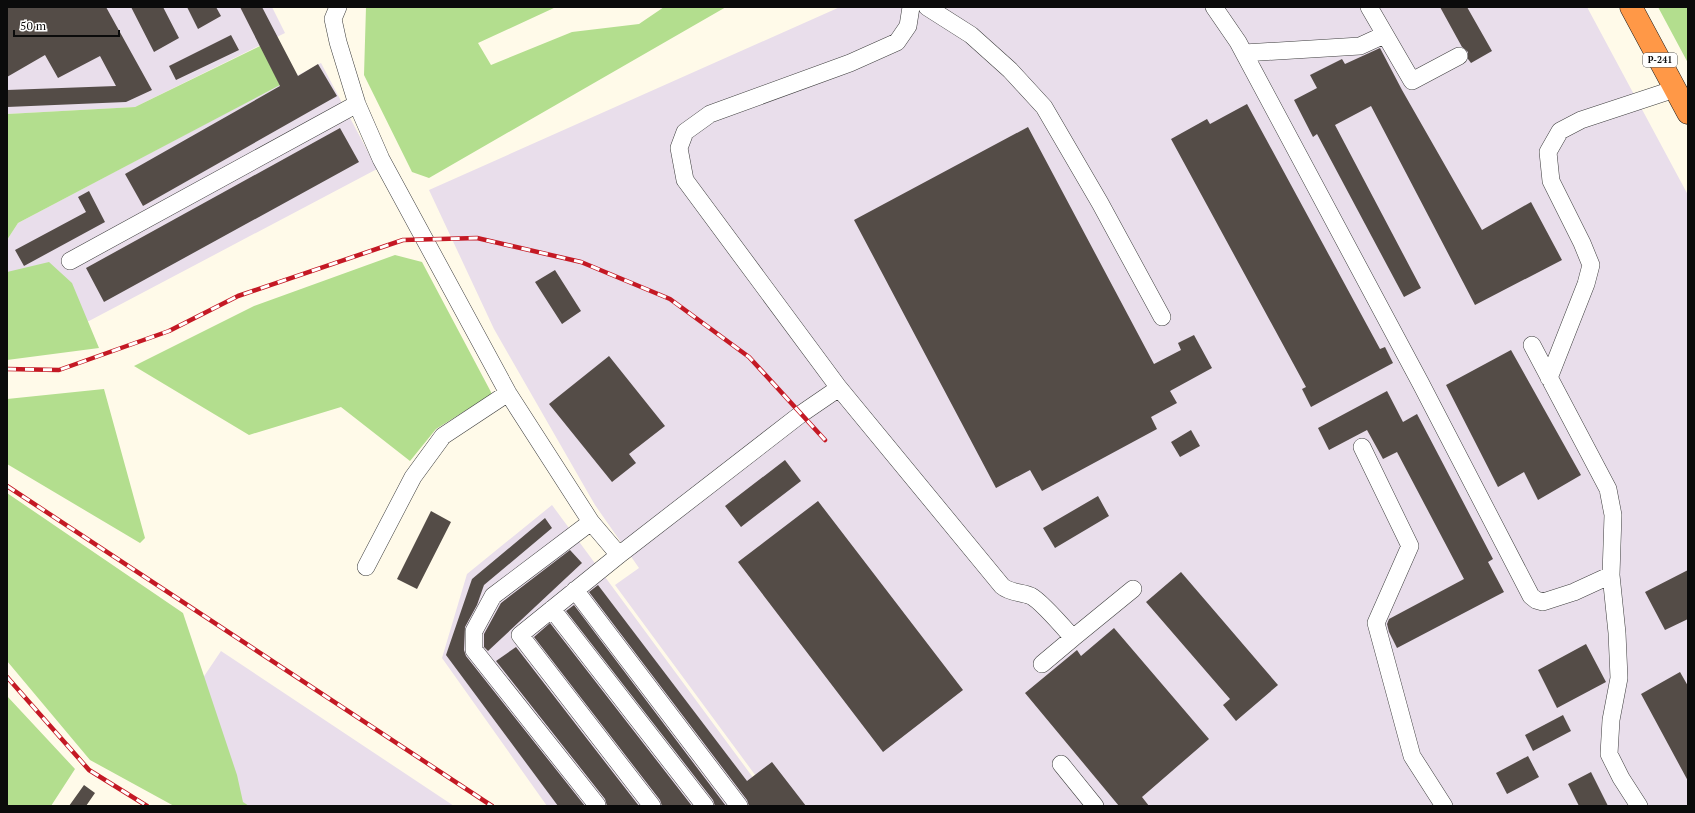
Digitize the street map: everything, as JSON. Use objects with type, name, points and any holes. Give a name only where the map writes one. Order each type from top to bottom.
[{"type":"highway","name":"Р-241","points":[[1631,7],[1688,113]]},
{"type":"lane","points":[[338,7],[333,19],[338,42],[358,104],[381,159],[508,393],[591,522],[619,555]]},
{"type":"lane","points":[[911,7],[908,26],[897,42],[850,63],[710,114],[685,132],[679,148],[685,180],[839,388],[1002,586],[1006,589],[1032,596],[1073,638]]},
{"type":"lane","points":[[927,7],[971,35],[1010,70],[1044,107],[1100,203],[1162,317]]},
{"type":"lane","points":[[1214,7],[1244,53],[1420,382],[1531,596],[1536,600],[1543,602],[1574,592],[1611,575]]},
{"type":"lane","points":[[1368,7],[1412,81],[1459,56]]},
{"type":"lane","points":[[1244,53],[1360,46],[1384,35]]},
{"type":"lane","points":[[1549,378],[1586,284],[1591,265],[1582,243],[1551,181],[1548,152],[1560,131],[1581,120],[1675,89]]},
{"type":"lane","points":[[70,261],[358,104]]},
{"type":"lane","points":[[1532,345],[1608,489],[1613,515],[1611,575],[1619,678],[1611,720],[1609,754],[1621,778],[1640,806]]},
{"type":"lane","points":[[652,806],[520,635],[619,555],[801,414],[839,388]]},
{"type":"lane","points":[[366,567],[413,477],[443,436],[508,393]]},
{"type":"lane","points":[[1362,447],[1410,546],[1376,623],[1412,756],[1444,806]]},
{"type":"lane","points":[[591,522],[493,596],[474,631],[474,650],[597,806]]},
{"type":"lane","points":[[1042,664],[1134,589]]},
{"type":"lane","points":[[575,590],[739,806]]},
{"type":"lane","points":[[552,609],[704,806]]},
{"type":"lane","points":[[1061,764],[1090,804]]},
{"type":"shaded area","points":[[7,7],[272,7],[285,33],[135,107],[7,114]]},
{"type":"shaded area","points":[[840,7],[1587,7],[1688,195],[1688,806],[778,806],[615,585],[639,568],[595,505],[494,329],[429,190]]},
{"type":"shaded area","points":[[321,63],[377,169],[89,321],[33,327],[7,303],[7,240],[18,223]]},
{"type":"shaded area","points":[[552,505],[774,806],[547,806],[442,658],[467,574]]},
{"type":"shaded area","points":[[221,651],[454,806],[238,806],[154,751]]},
{"type":"green space","points":[[366,7],[556,7],[478,43],[491,65],[572,32],[639,24],[664,7],[726,7],[429,178],[412,172],[364,75]]},
{"type":"green space","points":[[1658,7],[1688,7],[1688,63]]},
{"type":"green space","points":[[260,46],[280,85],[18,223],[7,240],[7,114],[135,107]]},
{"type":"green space","points":[[395,255],[422,262],[492,394],[436,429],[410,461],[341,407],[249,435],[134,366],[254,306]]},
{"type":"green space","points":[[49,262],[72,283],[99,348],[7,360],[7,272]]},
{"type":"green space","points":[[104,389],[145,538],[140,543],[7,464],[7,399]]},
{"type":"green space","points":[[7,493],[183,613],[237,775],[243,802],[249,806],[174,806],[90,760],[7,661]]},
{"type":"green space","points":[[7,696],[75,769],[51,806],[7,806]]},
{"type":"building","points":[[7,7],[106,7],[152,90],[126,102],[7,107],[7,90],[116,86],[100,56],[58,78],[45,55],[7,77]]},
{"type":"building","points":[[131,7],[163,7],[179,38],[154,52]]},
{"type":"building","points":[[187,7],[216,7],[221,16],[198,29]]},
{"type":"building","points":[[240,7],[262,7],[298,76],[318,64],[337,96],[143,206],[125,174],[280,86]]},
{"type":"building","points":[[1440,7],[1467,7],[1492,51],[1471,63],[1468,59],[1468,52],[1462,47]]},
{"type":"building","points":[[231,35],[239,50],[176,80],[169,66]]},
{"type":"building","points":[[1380,48],[1402,90],[1482,230],[1531,202],[1562,260],[1475,305],[1371,106],[1335,125],[1421,288],[1404,297],[1317,134],[1313,137],[1294,100],[1317,88],[1310,75],[1342,59],[1345,64]]},
{"type":"building","points":[[1247,104],[1380,349],[1385,347],[1393,363],[1311,407],[1302,389],[1306,387],[1171,139],[1207,119],[1210,124]]},
{"type":"building","points":[[1028,127],[1154,364],[1181,350],[1178,343],[1194,335],[1212,368],[1170,391],[1177,403],[1151,417],[1157,429],[1042,491],[1030,470],[996,488],[854,220]]},
{"type":"building","points":[[340,128],[359,162],[104,302],[86,268]]},
{"type":"building","points":[[89,191],[105,222],[24,266],[15,250],[86,212],[78,197]]},
{"type":"building","points":[[555,270],[581,311],[562,324],[535,282]]},
{"type":"building","points":[[1511,350],[1581,475],[1538,500],[1524,472],[1498,487],[1446,385]]},
{"type":"building","points":[[609,356],[665,426],[629,454],[636,463],[612,482],[549,404]]},
{"type":"building","points":[[1387,391],[1403,422],[1417,414],[1493,559],[1488,562],[1504,592],[1397,648],[1389,632],[1387,624],[1389,619],[1464,579],[1397,452],[1383,459],[1367,430],[1329,450],[1318,428]]},
{"type":"building","points":[[1191,430],[1200,446],[1180,457],[1171,442]]},
{"type":"building","points":[[785,460],[801,481],[741,527],[725,506]]},
{"type":"building","points":[[1098,496],[1109,516],[1055,548],[1043,528]]},
{"type":"building","points":[[818,501],[963,690],[883,752],[738,562]]},
{"type":"building","points":[[431,511],[451,522],[417,589],[397,579]]},
{"type":"building","points":[[545,518],[552,528],[484,585],[477,605],[465,627],[464,650],[466,656],[585,806],[558,806],[446,655],[472,579]]},
{"type":"building","points":[[570,550],[582,563],[488,651],[484,647],[484,634],[501,603]]},
{"type":"building","points":[[1688,570],[1688,619],[1665,630],[1645,592]]},
{"type":"building","points":[[1181,572],[1278,685],[1236,721],[1223,705],[1230,699],[1146,602]]},
{"type":"building","points":[[598,585],[747,781],[772,762],[806,806],[749,806],[747,800],[589,592]]},
{"type":"building","points":[[574,605],[726,806],[715,806],[713,800],[566,611]]},
{"type":"building","points":[[550,623],[692,806],[662,806],[660,800],[534,637]]},
{"type":"building","points":[[1114,628],[1209,739],[1142,797],[1149,806],[1119,806],[1025,693],[1077,650],[1081,656]]},
{"type":"building","points":[[1586,644],[1606,682],[1557,708],[1538,670]]},
{"type":"building","points":[[516,647],[639,806],[607,806],[605,799],[496,661]]},
{"type":"building","points":[[1680,672],[1688,686],[1688,781],[1641,694]]},
{"type":"building","points":[[1563,715],[1571,731],[1533,751],[1525,735]]},
{"type":"building","points":[[1528,756],[1539,777],[1507,794],[1496,773]]},
{"type":"building","points":[[1591,772],[1608,806],[1579,806],[1568,784]]},
{"type":"building","points":[[84,785],[95,793],[86,806],[69,806]]},
{"type":"railway","points":[[7,369],[59,370],[169,331],[238,296],[403,240],[477,238],[581,262],[670,299],[749,357],[825,440]]},
{"type":"railway","points":[[7,486],[492,806]]},
{"type":"railway","points":[[7,677],[89,770],[147,806]]}]
